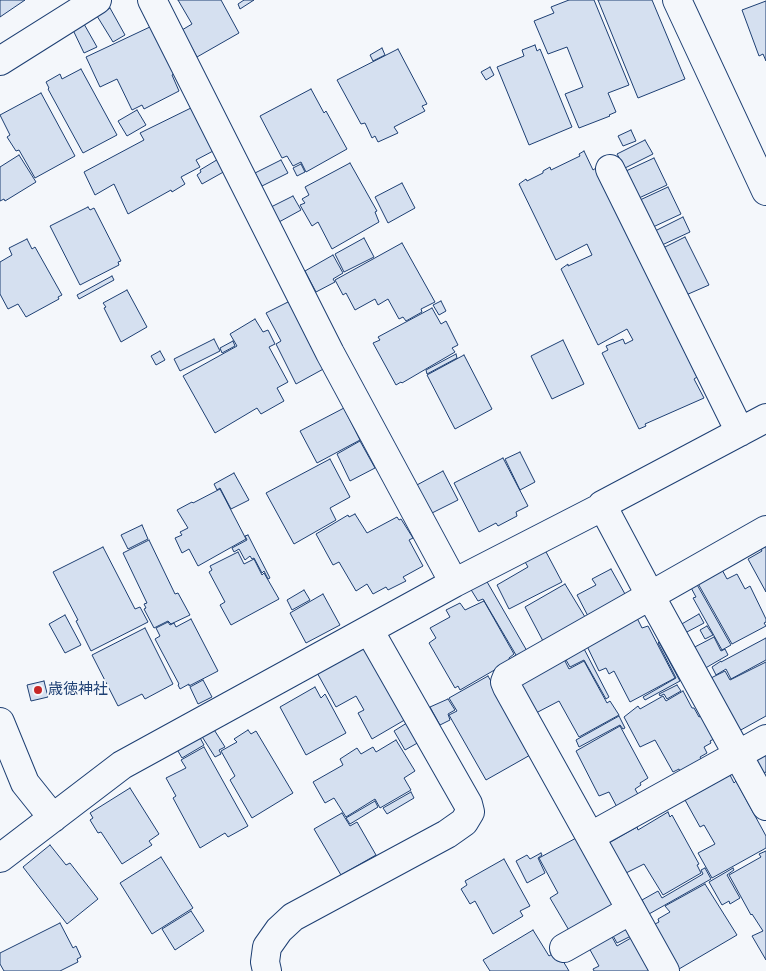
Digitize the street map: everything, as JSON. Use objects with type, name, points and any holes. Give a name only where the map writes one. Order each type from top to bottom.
[{"type":"street","points":[[0,61],[97,0]]},
{"type":"street","points":[[152,0],[330,353],[454,583]]},
{"type":"street","points":[[677,0],[766,191]]},
{"type":"street","points":[[610,168],[740,432]]},
{"type":"street","points":[[0,858],[122,765],[454,583],[600,508],[602,505],[766,418]]},
{"type":"street","points":[[602,505],[766,806]]},
{"type":"street","points":[[666,971],[507,687],[507,677],[766,530]]},
{"type":"street","points":[[267,971],[265,962],[268,947],[279,930],[293,917],[447,834],[464,822],[470,812],[468,804],[369,630]]},
{"type":"street","points":[[0,722],[25,783],[53,818]]},
{"type":"street","points":[[591,836],[766,739]]},
{"type":"street","points":[[564,948],[632,910]]},
{"type":"building","points":[[0,0],[25,0],[0,17]]},
{"type":"building","points":[[178,0],[221,0],[239,33],[197,57],[182,30],[192,24]]},
{"type":"building","points":[[244,0],[254,0],[240,9],[238,4]]},
{"type":"building","points":[[569,0],[594,0],[629,85],[608,93],[616,112],[579,128],[565,94],[583,87],[567,47],[548,54],[534,21],[554,13],[551,7]]},
{"type":"building","points":[[598,0],[652,0],[685,79],[638,98]]},
{"type":"building","points":[[766,1],[766,61],[763,54],[759,56],[742,10]]},
{"type":"building","points":[[110,8],[125,35],[113,42],[97,16]]},
{"type":"building","points":[[84,24],[97,47],[84,53],[73,30]]},
{"type":"building","points":[[152,26],[175,73],[172,75],[179,91],[144,109],[142,105],[132,110],[117,79],[100,87],[86,57]]},
{"type":"building","points":[[535,45],[537,51],[540,49],[572,127],[529,145],[497,67],[524,56],[522,50]]},
{"type":"building","points":[[382,48],[385,55],[373,61],[370,55]]},
{"type":"building","points":[[398,49],[427,104],[422,106],[425,111],[394,127],[398,133],[378,142],[375,136],[372,138],[365,123],[361,124],[337,80]]},
{"type":"building","points":[[490,67],[494,75],[486,80],[481,72]]},
{"type":"building","points":[[81,69],[117,135],[83,153],[46,82],[60,74],[62,79]]},
{"type":"building","points":[[311,89],[324,113],[326,111],[347,149],[306,172],[301,162],[293,166],[287,156],[282,158],[260,116]]},
{"type":"building","points":[[41,93],[75,156],[35,178],[19,150],[16,151],[7,137],[10,135],[0,115]]},
{"type":"building","points":[[193,107],[215,150],[196,160],[200,167],[181,177],[185,184],[128,214],[114,184],[95,195],[84,172],[144,140],[140,133]]},
{"type":"building","points":[[137,110],[146,125],[127,136],[118,121]]},
{"type":"building","points":[[631,130],[636,141],[623,146],[618,136]]},
{"type":"building","points":[[645,140],[653,154],[625,168],[617,154]]},
{"type":"building","points":[[584,151],[593,170],[596,168],[697,377],[694,379],[704,398],[645,424],[646,426],[639,429],[602,353],[608,350],[606,346],[623,339],[625,344],[633,340],[627,329],[598,345],[561,269],[568,264],[568,266],[592,255],[587,244],[556,260],[519,184],[526,179],[527,181],[543,173],[543,171],[550,167],[551,170],[580,156],[579,154]]},
{"type":"building","points":[[19,155],[36,182],[5,201],[4,199],[0,201],[0,167]]},
{"type":"building","points":[[220,158],[227,170],[202,184],[197,175],[201,172],[200,170]]},
{"type":"building","points":[[654,158],[667,185],[639,198],[626,171]]},
{"type":"building","points":[[281,160],[288,173],[262,186],[255,173]]},
{"type":"building","points":[[350,163],[377,211],[375,212],[379,222],[332,249],[318,222],[312,226],[300,205],[305,203],[302,199],[309,195],[305,187]]},
{"type":"building","points":[[301,164],[305,172],[297,176],[293,168]]},
{"type":"building","points":[[402,183],[415,208],[388,223],[375,197]]},
{"type":"building","points":[[668,187],[681,214],[653,227],[640,200]]},
{"type":"building","points":[[293,196],[301,210],[279,222],[271,207]]},
{"type":"building","points":[[88,207],[90,210],[94,208],[121,261],[118,262],[119,265],[80,285],[50,226]]},
{"type":"building","points":[[683,217],[690,232],[662,245],[655,231]]},
{"type":"building","points":[[685,237],[709,285],[686,295],[663,248]]},
{"type":"building","points":[[364,238],[374,257],[344,272],[335,254]]},
{"type":"building","points":[[27,239],[32,249],[35,247],[62,295],[58,297],[59,299],[26,317],[18,304],[8,309],[0,294],[0,262],[12,255],[9,248]]},
{"type":"building","points":[[402,243],[435,302],[421,309],[422,312],[406,321],[403,317],[399,319],[388,299],[378,305],[375,299],[355,310],[346,293],[343,295],[335,280]]},
{"type":"building","points":[[333,255],[343,273],[333,279],[335,282],[316,292],[305,271]]},
{"type":"building","points":[[112,276],[114,280],[79,299],[77,295]]},
{"type":"building","points":[[127,290],[147,327],[121,342],[103,303]]},
{"type":"building","points":[[292,300],[327,367],[296,384],[276,344],[281,341],[266,313]]},
{"type":"building","points":[[441,301],[446,311],[439,315],[433,305]]},
{"type":"building","points":[[432,308],[441,324],[446,321],[458,345],[452,348],[455,352],[396,385],[373,343],[380,340],[378,337]]},
{"type":"building","points":[[255,319],[263,332],[268,330],[275,344],[269,347],[288,382],[277,388],[284,401],[261,414],[257,408],[215,433],[183,376],[237,346],[230,334]]},
{"type":"building","points":[[214,339],[220,351],[180,371],[174,359]]},
{"type":"building","points":[[563,340],[584,384],[552,399],[531,356]]},
{"type":"building","points":[[233,341],[235,346],[222,353],[220,348]]},
{"type":"building","points":[[160,351],[165,360],[156,365],[151,356]]},
{"type":"building","points":[[456,354],[457,358],[427,374],[426,370]]},
{"type":"building","points":[[464,355],[492,409],[455,429],[427,375]]},
{"type":"building","points":[[344,408],[360,440],[317,463],[300,431]]},
{"type":"building","points":[[360,441],[375,468],[350,481],[337,454]]},
{"type":"building","points":[[520,452],[535,482],[520,490],[505,459]]},
{"type":"building","points":[[503,458],[528,506],[516,512],[517,516],[498,526],[496,523],[479,532],[454,483]]},
{"type":"building","points":[[330,459],[350,497],[330,508],[336,520],[294,544],[266,493]]},
{"type":"building","points":[[443,471],[458,500],[430,514],[415,486]]},
{"type":"building","points":[[234,473],[249,500],[231,509],[220,488],[217,490],[214,484]]},
{"type":"building","points":[[220,489],[246,539],[198,566],[189,549],[182,553],[175,538],[182,535],[180,532],[188,528],[177,510]]},
{"type":"building","points":[[355,514],[367,533],[397,517],[399,520],[401,519],[413,538],[409,540],[423,566],[403,577],[406,581],[388,590],[386,587],[373,594],[367,584],[356,591],[339,562],[333,565],[316,534],[348,515],[349,517]]},
{"type":"building","points":[[142,525],[148,539],[128,549],[121,535]]},
{"type":"building","points":[[248,535],[270,578],[268,579],[264,571],[262,573],[254,558],[252,559],[250,556],[245,560],[239,549],[234,552],[232,548],[247,540],[245,536]]},
{"type":"building","points":[[149,540],[175,594],[178,593],[190,615],[171,624],[168,621],[154,628],[144,609],[146,608],[144,604],[147,603],[123,553]]},
{"type":"building","points":[[766,540],[766,592],[748,559],[762,551],[758,544]]},
{"type":"building","points":[[103,547],[135,609],[140,607],[148,622],[91,651],[76,621],[78,620],[53,572]]},
{"type":"building","points":[[545,550],[562,582],[509,609],[497,585],[528,567],[524,560]]},
{"type":"building","points":[[238,552],[244,564],[254,559],[262,575],[264,573],[279,599],[231,625],[220,605],[225,602],[209,572],[212,570],[210,566]]},
{"type":"building","points":[[720,566],[727,579],[737,574],[745,589],[750,586],[766,619],[764,623],[766,626],[732,644],[696,580]]},
{"type":"building","points":[[611,569],[625,594],[611,602],[612,605],[589,618],[577,595],[596,585],[592,579]]},
{"type":"building","points":[[486,580],[527,651],[515,659],[513,657],[516,655],[483,599],[478,601],[470,588]]},
{"type":"building","points":[[695,581],[731,645],[722,650],[693,598],[696,597],[689,584]]},
{"type":"building","points":[[565,584],[585,617],[543,641],[525,607]]},
{"type":"building","points":[[304,590],[310,600],[292,610],[287,600]]},
{"type":"building","points":[[323,594],[340,625],[306,643],[290,613]]},
{"type":"building","points":[[484,601],[514,654],[509,658],[510,661],[460,690],[458,686],[455,688],[429,643],[436,638],[430,628],[450,617],[446,610],[460,603],[465,610]]},
{"type":"building","points":[[635,614],[642,628],[648,626],[675,678],[630,702],[614,671],[609,674],[606,668],[599,671],[585,642]]},
{"type":"building","points":[[699,614],[704,623],[685,633],[680,625]]},
{"type":"building","points":[[65,615],[81,645],[65,653],[49,624]]},
{"type":"building","points":[[191,619],[218,671],[180,689],[155,639],[160,636],[156,628],[168,622],[170,625],[174,623],[176,627]]},
{"type":"building","points":[[707,626],[713,635],[705,639],[700,630]]},
{"type":"building","points":[[145,628],[173,684],[145,699],[142,694],[118,706],[92,655]]},
{"type":"building","points":[[714,637],[721,651],[725,649],[728,655],[702,670],[691,649]]},
{"type":"building","points":[[766,638],[766,660],[731,679],[726,669],[716,675],[712,667]]},
{"type":"building","points":[[365,641],[408,718],[372,739],[358,713],[364,710],[356,696],[336,707],[315,669]]},
{"type":"building","points":[[659,642],[680,681],[645,700],[643,697],[676,678]]},
{"type":"building","points":[[581,643],[609,697],[606,699],[584,660],[570,667],[566,660],[574,655],[571,649]]},
{"type":"building","points":[[564,659],[569,669],[584,661],[607,703],[610,701],[619,715],[579,737],[559,701],[536,713],[517,679]]},
{"type":"building","points":[[766,662],[766,716],[739,731],[711,678],[725,671],[730,680]]},
{"type":"building","points":[[488,676],[532,754],[486,780],[449,715],[457,711],[449,698]]},
{"type":"building","points":[[203,680],[212,697],[198,704],[190,687]]},
{"type":"building","points":[[44,681],[48,697],[31,701],[27,685]]},
{"type":"building","points":[[677,685],[681,691],[667,699],[664,694],[660,696],[659,694]]},
{"type":"building","points":[[315,687],[321,698],[325,694],[346,733],[306,755],[280,707]]},
{"type":"building","points":[[683,691],[692,708],[694,708],[699,717],[701,716],[714,739],[704,747],[707,753],[700,757],[702,761],[681,774],[679,769],[673,772],[655,740],[640,747],[624,717],[638,706],[640,709],[663,696],[666,701]]},
{"type":"building","points":[[448,699],[455,710],[448,714],[450,720],[440,725],[430,707]]},
{"type":"building","points":[[619,716],[625,728],[623,729],[620,725],[579,747],[576,740]]},
{"type":"building","points":[[410,721],[421,741],[405,750],[394,731]]},
{"type":"building","points":[[620,726],[648,778],[635,789],[639,796],[618,809],[609,792],[599,796],[576,751]]},
{"type":"building","points":[[213,728],[225,747],[219,750],[221,754],[215,757],[201,735]]},
{"type":"building","points":[[248,730],[251,734],[256,731],[293,793],[252,818],[230,780],[235,776],[221,751],[237,742],[234,739]]},
{"type":"building","points":[[198,734],[204,745],[182,758],[175,746]]},
{"type":"building","points":[[396,740],[415,771],[404,778],[411,790],[380,808],[375,799],[346,817],[334,798],[325,803],[313,782],[343,765],[340,759],[357,748],[361,754],[373,747],[376,752]]},
{"type":"building","points":[[204,747],[248,826],[228,837],[225,833],[200,848],[173,798],[176,796],[166,778],[186,768],[181,760]]},
{"type":"building","points":[[766,754],[766,772],[758,776],[752,762]]},
{"type":"building","points":[[730,775],[734,783],[736,781],[766,836],[766,848],[712,878],[698,853],[715,844],[704,825],[700,827],[685,800]]},
{"type":"building","points":[[130,788],[159,834],[149,841],[152,845],[122,864],[101,832],[98,833],[90,820],[93,818],[90,813]]},
{"type":"building","points":[[411,792],[414,798],[387,814],[383,808]]},
{"type":"building","points":[[375,801],[378,807],[350,824],[346,818]]},
{"type":"building","points":[[668,812],[670,817],[672,815],[699,864],[697,865],[701,873],[663,895],[644,864],[626,873],[609,843],[637,827],[638,830]]},
{"type":"building","points":[[342,813],[350,826],[357,822],[376,855],[341,875],[314,829]]},
{"type":"building","points":[[578,837],[593,870],[614,908],[570,932],[550,898],[558,893],[539,858]]},
{"type":"building","points":[[50,845],[66,865],[70,863],[98,899],[67,924],[23,867]]},
{"type":"building","points":[[766,851],[766,960],[752,936],[763,931],[751,915],[729,875],[761,857],[759,854]]},
{"type":"building","points":[[541,853],[542,855],[538,858],[545,873],[527,883],[516,861],[527,855],[530,859]]},
{"type":"building","points":[[161,857],[193,908],[152,934],[120,883]]},
{"type":"building","points":[[504,859],[530,906],[520,911],[523,916],[493,934],[475,901],[470,904],[461,889],[467,885],[465,881]]},
{"type":"building","points":[[705,868],[711,879],[649,914],[642,900],[658,891],[662,898],[703,874],[701,870]]},
{"type":"building","points":[[733,868],[734,870],[727,875],[740,898],[730,904],[729,901],[722,905],[709,882]]},
{"type":"building","points":[[705,884],[737,935],[679,969],[653,925],[659,922],[658,919],[670,912],[665,906]]},
{"type":"building","points":[[191,911],[204,931],[175,950],[162,929]]},
{"type":"building","points":[[60,923],[73,948],[76,946],[81,957],[77,959],[78,962],[60,971],[4,971],[0,964],[0,953]]},
{"type":"building","points":[[627,924],[633,935],[617,943],[612,934]]},
{"type":"building","points":[[533,930],[549,956],[557,951],[569,971],[490,971],[483,960]]},
{"type":"building","points":[[611,935],[617,946],[631,938],[650,971],[594,971],[593,969],[599,966],[589,948]]},
{"type":"place","name":"歳徳神社","points":[[38,690]]}]
